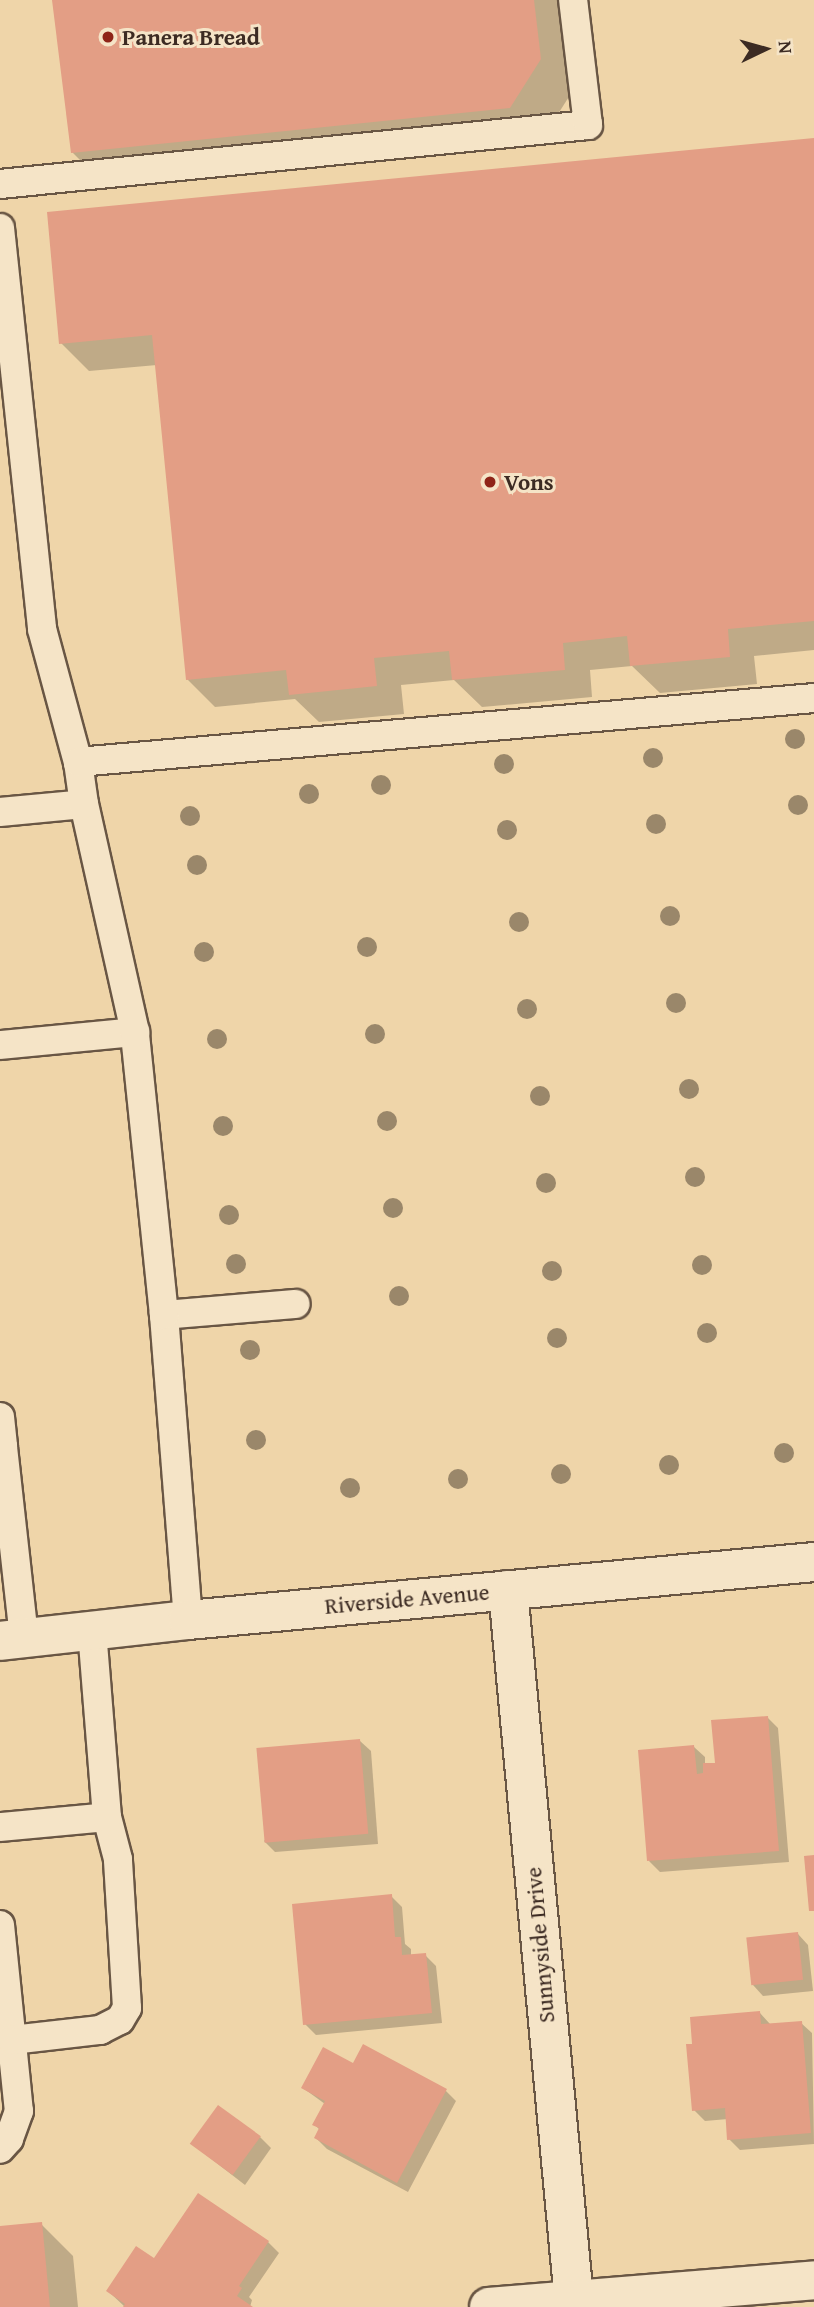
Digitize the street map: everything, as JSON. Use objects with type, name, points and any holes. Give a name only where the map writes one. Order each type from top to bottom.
[{"type":"street","name":"Riverside Avenue","points":[[12,1639],[814,1562]]},
{"type":"street","name":"Sunnyside Drive","points":[[508,1590],[574,2300]]},
{"type":"street","points":[[489,2307],[814,2280]]},
{"type":"lane","points":[[0,184],[588,125],[573,0]]},
{"type":"lane","points":[[0,228],[42,629],[78,762],[84,804],[135,1032],[164,1315],[188,1620]]},
{"type":"lane","points":[[78,762],[814,698]]},
{"type":"lane","points":[[0,812],[84,804]]},
{"type":"lane","points":[[0,1045],[135,1032]]},
{"type":"lane","points":[[164,1315],[296,1304]]},
{"type":"lane","points":[[0,1417],[12,1639]]},
{"type":"lane","points":[[12,2040],[100,2030],[120,2020],[127,2008],[117,1858],[107,1817],[92,1630]]},
{"type":"lane","points":[[0,1827],[107,1817]]},
{"type":"lane","points":[[0,1925],[19,2111],[4,2144]]},
{"type":"building","points":[[52,0],[534,0],[541,59],[510,108],[71,153]]},
{"type":"building","name":"Vons","points":[[814,138],[814,621],[728,629],[730,657],[630,666],[627,636],[563,643],[565,670],[452,680],[449,651],[374,658],[377,686],[289,695],[286,670],[186,680],[152,335],[59,344],[47,212]]},
{"type":"building","points":[[768,1716],[779,1851],[647,1861],[638,1750],[694,1745],[697,1774],[703,1773],[703,1763],[715,1763],[711,1720]]},
{"type":"building","points":[[360,1739],[368,1834],[265,1843],[256,1748]]},
{"type":"building","points":[[814,1855],[814,1911],[809,1911],[804,1856]]},
{"type":"building","points":[[392,1894],[395,1937],[401,1937],[402,1955],[426,1953],[432,2013],[303,2025],[292,1904]]},
{"type":"building","points":[[798,1932],[803,1980],[751,1985],[746,1937]]},
{"type":"building","points":[[760,2011],[761,2024],[802,2021],[811,2133],[727,2140],[725,2108],[692,2111],[686,2044],[692,2044],[690,2017]]},
{"type":"building","points":[[363,2044],[447,2089],[397,2183],[314,2138],[319,2128],[312,2125],[325,2101],[301,2088],[323,2047],[353,2063]]},
{"type":"building","points":[[218,2105],[261,2136],[233,2175],[190,2144]]},
{"type":"building","points":[[198,2193],[269,2241],[239,2286],[242,2288],[237,2296],[253,2307],[123,2307],[125,2304],[106,2291],[136,2246],[154,2258]]},
{"type":"building","points":[[42,2222],[50,2307],[0,2307],[0,2226]]},
{"type":"place","name":"Panera Bread","points":[[108,37]]},
{"type":"place","name":"Vons","points":[[490,482]]}]
